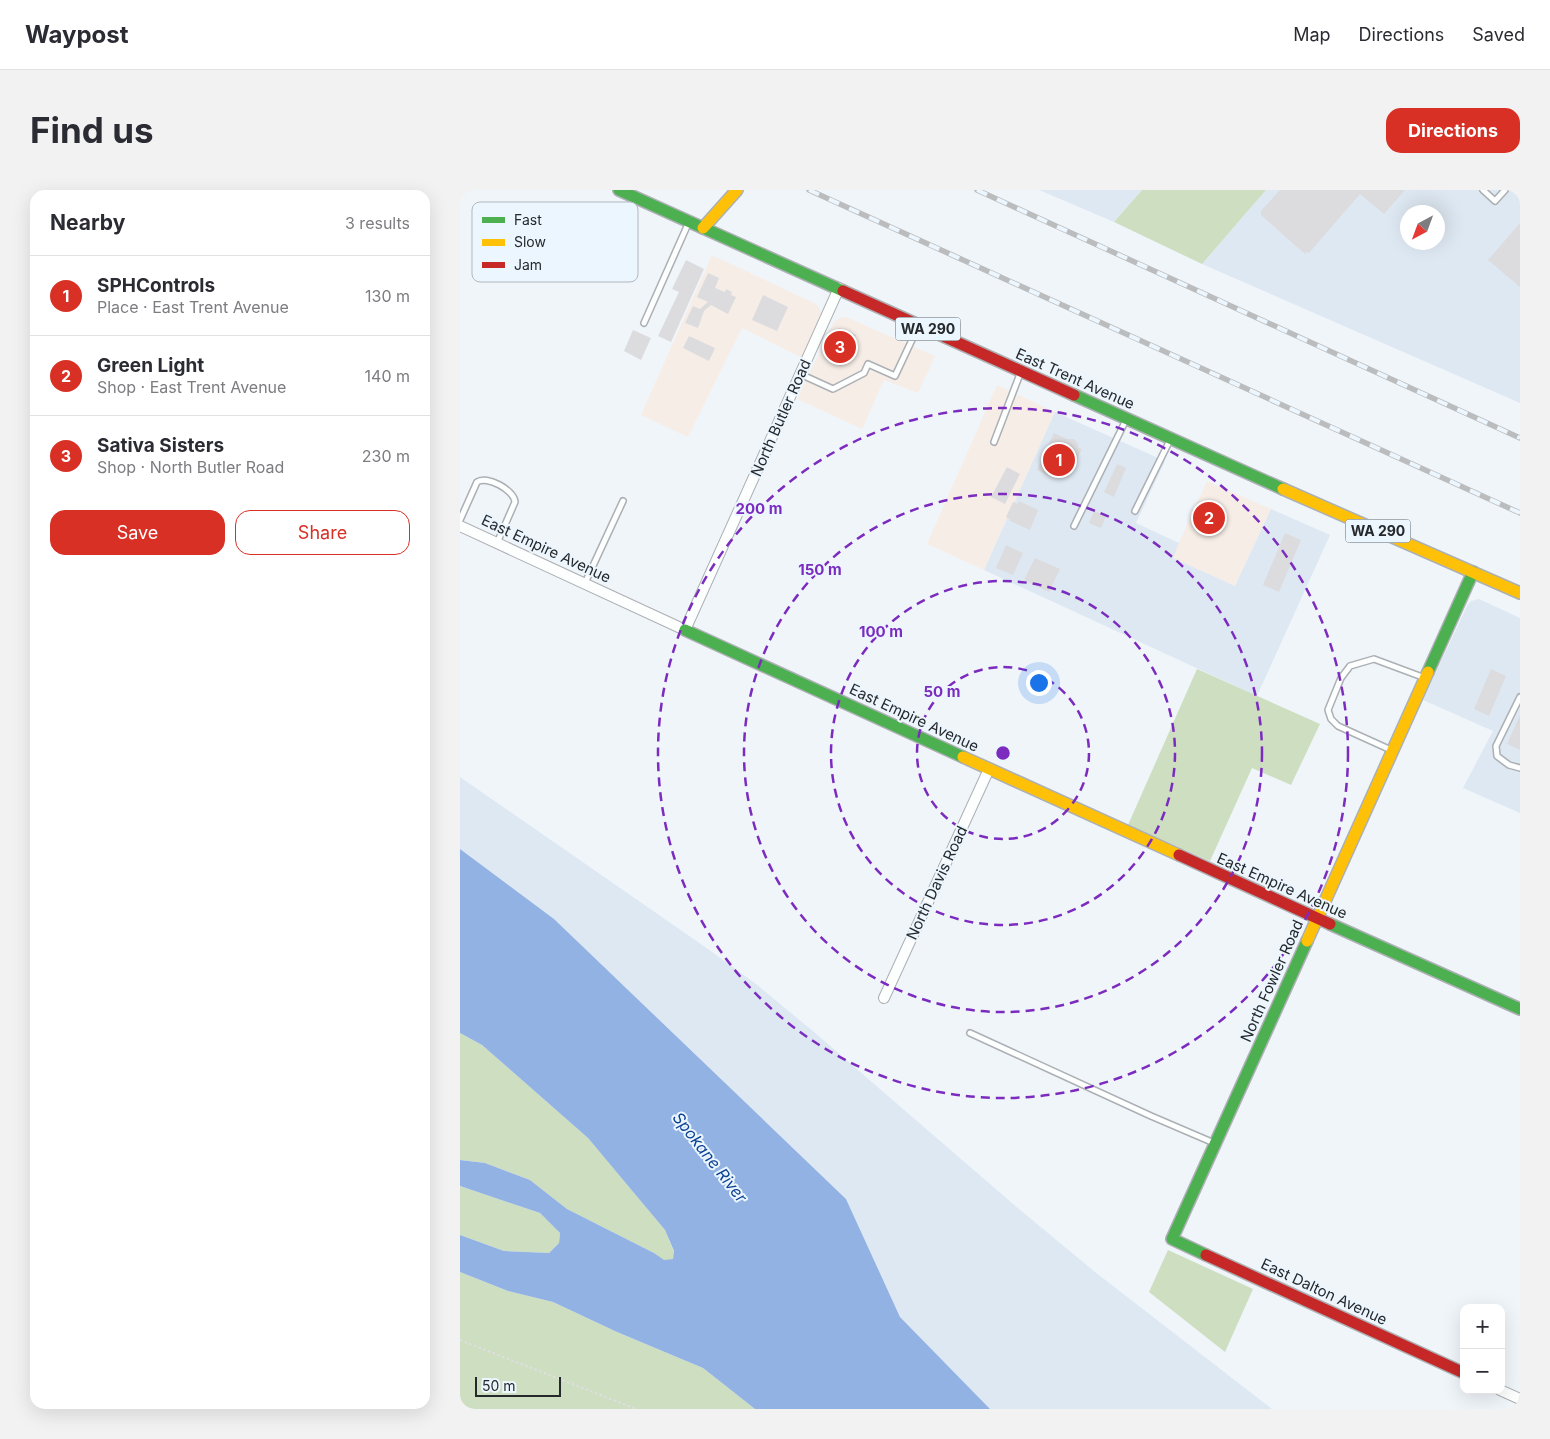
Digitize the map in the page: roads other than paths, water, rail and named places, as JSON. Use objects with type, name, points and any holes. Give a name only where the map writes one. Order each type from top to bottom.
[{"type":"street","name":"East Trent Avenue","points":[[620,190],[1126,419],[1520,593]]},
{"type":"street","points":[[703,228],[737,190]]},
{"type":"street","name":"North Butler Road","points":[[685,630],[839,288]]},
{"type":"street","name":"East Empire Avenue","points":[[460,526],[989,769],[1520,1009]]},
{"type":"street","name":"North Fowler Road","points":[[1172,1239],[1473,572]]},
{"type":"street","name":"North Davis Road","points":[[884,998],[989,769]]},
{"type":"street","name":"East Dalton Avenue","points":[[1172,1239],[1460,1372]]},
{"type":"street","points":[[1505,1392],[1520,1400]]},
{"type":"lane","points":[[1483,190],[1495,201],[1505,190]]},
{"type":"lane","points":[[644,323],[690,222]]},
{"type":"lane","points":[[800,374],[833,389],[864,373],[868,364],[895,376],[919,324]]},
{"type":"lane","points":[[994,442],[1021,371]]},
{"type":"lane","points":[[1074,526],[1126,419]]},
{"type":"lane","points":[[1134,511],[1171,439]]},
{"type":"lane","points":[[460,520],[477,482],[480,480],[488,480],[510,491],[515,498],[515,502],[496,543]]},
{"type":"lane","points":[[585,584],[624,501]]},
{"type":"lane","points":[[1392,750],[1338,726],[1331,720],[1328,710],[1335,691],[1341,678],[1350,666],[1374,659],[1425,678]]},
{"type":"lane","points":[[1520,697],[1496,746],[1497,756],[1509,765],[1520,768]]},
{"type":"lane","points":[[970,1033],[1151,1116],[1215,1143]]},
{"type":"water","name":"Spokane River","points":[[460,849],[554,919],[846,1199],[900,1317],[990,1409],[755,1409],[703,1368],[617,1332],[553,1302],[508,1291],[460,1272],[460,1235],[504,1251],[549,1253],[559,1243],[560,1233],[540,1213],[460,1186],[460,1160],[485,1163],[530,1180],[567,1209],[654,1253],[664,1260],[673,1259],[674,1251],[665,1230],[588,1138],[482,1045],[460,1033]]},
{"type":"railway","points":[[809,190],[1520,513]]},
{"type":"railway","points":[[977,190],[1520,438]]},
{"type":"place","name":"Sativa Sisters","points":[[840,347]]},
{"type":"place","name":"SPHControls","points":[[1059,460]]},
{"type":"place","name":"Green Light","points":[[1209,518]]}]
